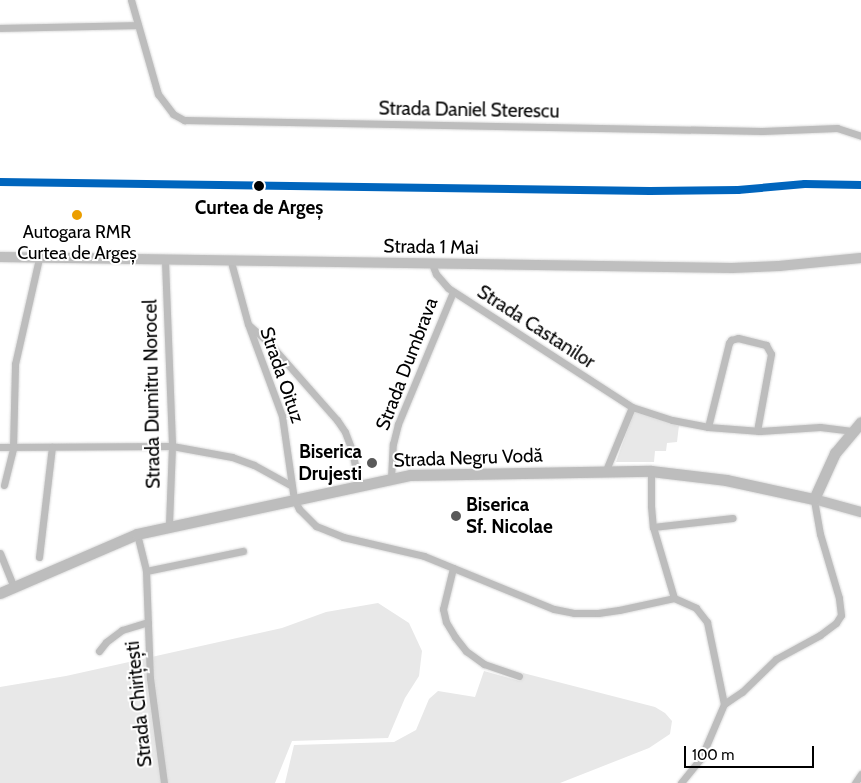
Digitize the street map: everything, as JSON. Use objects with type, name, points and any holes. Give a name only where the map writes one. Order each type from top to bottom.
[{"type":"main road","name":"Strada 1 Mai","points":[[0,257],[231,262],[732,268],[779,266],[861,258]]},
{"type":"main road","points":[[814,499],[835,453],[861,422]]},
{"type":"main road","name":"Strada Negru Vodă","points":[[0,593],[137,534],[169,525],[391,478],[436,473],[651,470],[726,480],[814,499],[861,512]]},
{"type":"street","name":"Strada Daniel Sterescu","points":[[131,0],[158,94],[172,114],[184,120],[743,130],[837,128],[861,136]]},
{"type":"street","points":[[0,28],[138,25]]},
{"type":"street","points":[[4,485],[12,448],[13,379],[39,258]]},
{"type":"street","name":"Strada Dumitru Norocel","points":[[165,261],[172,446],[169,525]]},
{"type":"street","name":"Strada Oituz","points":[[231,262],[248,324],[282,416],[294,499]]},
{"type":"street","name":"Strada Castanilor","points":[[432,264],[440,281],[453,292],[632,408],[672,420],[708,427],[757,431],[820,427],[852,431]]},
{"type":"street","name":"Strada Dumbrava","points":[[391,478],[393,444],[398,424],[453,292]]},
{"type":"street","points":[[248,324],[269,343],[346,432],[359,485]]},
{"type":"street","points":[[708,427],[729,343],[731,340],[738,338],[766,345],[770,350],[757,431]]},
{"type":"street","points":[[258,351],[269,343]]},
{"type":"street","points":[[606,470],[632,408]]},
{"type":"street","points":[[0,448],[172,446],[232,457],[254,465],[292,486]]},
{"type":"street","points":[[39,556],[52,447]]},
{"type":"street","points":[[651,470],[653,526],[674,598]]},
{"type":"street","points":[[294,499],[299,509],[307,517],[328,532],[424,556],[530,601],[574,612],[619,610],[674,598],[696,608],[707,622],[724,704]]},
{"type":"street","points":[[681,783],[701,758],[724,704],[742,692],[776,659],[820,635],[836,623],[841,615],[840,598],[820,534],[814,499]]},
{"type":"street","points":[[653,526],[732,518]]},
{"type":"street","name":"Strada Chirițești","points":[[137,534],[146,571],[150,678],[164,783]]},
{"type":"street","points":[[146,571],[243,550]]},
{"type":"street","points":[[0,553],[14,588]]},
{"type":"street","points":[[453,568],[444,598],[446,622],[466,652],[489,667],[519,676]]},
{"type":"street","name":"Strada Chirițești","points":[[98,651],[106,642],[122,630],[148,622]]},
{"type":"street","points":[[855,783],[861,774]]},
{"type":"shaded area","points":[[634,411],[679,425],[677,442],[667,443],[666,451],[655,451],[654,462],[616,462]]},
{"type":"shaded area","points":[[378,603],[409,623],[422,651],[419,676],[405,698],[388,738],[292,741],[275,783],[0,783],[0,687],[66,676],[282,628],[326,612]]},
{"type":"shaded area","points":[[484,671],[520,681],[523,673],[655,707],[665,713],[672,721],[670,734],[649,748],[560,783],[285,783],[294,745],[394,742],[416,730],[429,699],[438,691],[475,697]]},
{"type":"transit line","points":[[0,182],[650,191],[738,190],[805,184],[861,185]]},
{"type":"place","name":"Curtea de Argeș","points":[[259,186]]},
{"type":"place","name":"Autogara RMR Curtea de Argeș","points":[[77,215]]},
{"type":"place","name":"Biserica Drujesti","points":[[372,463]]},
{"type":"place","name":"Biserica Sf. Nicolae","points":[[456,516]]}]
